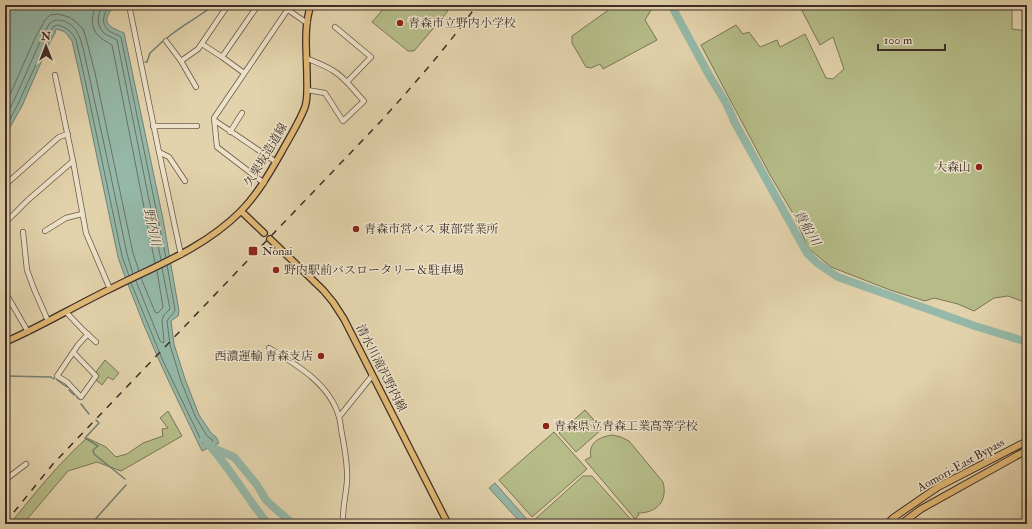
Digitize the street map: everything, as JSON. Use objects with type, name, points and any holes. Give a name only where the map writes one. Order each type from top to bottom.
[{"type":"highway","name":"Aomori-East Bypass","points":[[887,524],[893,518],[938,488],[1027,441]]},
{"type":"highway","name":"Aomori-East Bypass","points":[[901,524],[921,509],[1027,450]]},
{"type":"main road","name":"久栗坂造道線","points":[[5,342],[28,332],[121,283],[202,243],[241,211],[264,183],[299,121],[305,106],[307,98],[306,41],[311,5]]},
{"type":"main road","points":[[241,211],[264,233]]},
{"type":"main road","name":"清水川滝沢野内線","points":[[270,239],[323,290],[344,319],[448,524]]},
{"type":"street","points":[[129,5],[159,152],[178,256]]},
{"type":"street","points":[[181,61],[198,49],[228,5]]},
{"type":"street","points":[[222,57],[258,5]]},
{"type":"street","points":[[281,5],[304,21],[308,22]]},
{"type":"street","points":[[264,183],[217,147],[214,118],[288,10]]},
{"type":"street","points":[[335,27],[371,57],[346,82]]},
{"type":"street","points":[[166,41],[181,61],[196,87]]},
{"type":"street","points":[[202,44],[244,73]]},
{"type":"street","points":[[306,58],[332,69],[364,101],[343,120],[325,93],[307,90]]},
{"type":"street","points":[[55,75],[68,134],[86,232],[110,289]]},
{"type":"street","points":[[230,132],[242,113]]},
{"type":"street","points":[[214,120],[276,162]]},
{"type":"street","points":[[153,126],[197,126]]},
{"type":"street","points":[[5,185],[59,137],[68,134]]},
{"type":"street","points":[[159,152],[168,157],[185,181]]},
{"type":"street","points":[[5,223],[28,200],[73,161]]},
{"type":"street","points":[[45,231],[66,218],[82,214]]},
{"type":"street","points":[[23,232],[27,270],[48,321]]},
{"type":"street","points":[[5,294],[28,332]]},
{"type":"street","points":[[5,307],[12,304]]},
{"type":"street","points":[[66,312],[96,342]]},
{"type":"street","points":[[74,352],[96,376],[81,397],[67,382],[57,376],[78,345],[88,334]]},
{"type":"street","points":[[269,348],[305,371],[321,385],[339,417],[347,472],[343,506],[343,524]]},
{"type":"street","points":[[339,417],[372,376]]},
{"type":"street","points":[[5,480],[26,464]]},
{"type":"green space","points":[[387,5],[441,5],[448,11],[414,51],[408,51],[372,22]]},
{"type":"green space","points":[[605,5],[654,5],[645,20],[657,40],[603,69],[600,64],[591,68],[586,67],[572,43],[572,36],[607,11]]},
{"type":"green space","points":[[799,5],[1012,5],[1012,29],[1027,31],[1027,303],[1008,296],[994,298],[974,311],[958,304],[934,298],[925,301],[890,290],[831,267],[808,248],[795,217],[769,173],[701,45],[736,25],[743,34],[749,32],[760,47],[777,40],[780,47],[805,34],[826,78],[833,79],[844,69],[833,37],[820,45]]},
{"type":"green space","points":[[105,360],[119,373],[113,380],[108,377],[102,385],[96,380],[99,376],[96,372]]},
{"type":"green space","points":[[585,410],[602,429],[576,452],[559,433]]},
{"type":"green space","points":[[168,411],[182,436],[121,471],[97,462],[68,471],[23,524],[10,524],[56,468],[87,438],[106,447],[116,457],[127,454],[143,443],[163,436],[162,429],[168,428],[160,418]]},
{"type":"green space","points":[[554,432],[587,469],[532,517],[499,480]]},
{"type":"green space","points":[[612,435],[629,441],[663,482],[664,495],[660,505],[651,511],[638,513],[639,515],[635,519],[585,460],[591,457],[591,448],[593,444],[603,437]]},
{"type":"green space","points":[[583,476],[592,476],[635,524],[536,524],[533,521]]},
{"type":"water","points":[[5,5],[116,5],[108,14],[107,22],[114,29],[124,33],[163,219],[179,311],[178,316],[171,321],[174,344],[185,379],[199,415],[219,443],[202,451],[143,323],[118,257],[72,41],[63,31],[56,29],[22,106],[5,136]]},
{"type":"water","points":[[495,483],[531,524],[522,524],[489,488]]},
{"type":"waterway","points":[[167,38],[214,5]]},
{"type":"waterway","name":"貴船川","points":[[671,5],[807,253],[817,263],[838,277],[975,326],[1027,342]]},
{"type":"waterway","points":[[145,62],[147,62],[150,53],[163,41]]},
{"type":"waterway","points":[[5,376],[51,377],[54,379]]},
{"type":"waterway","points":[[57,380],[67,387]]},
{"type":"waterway","points":[[69,390],[74,395]]},
{"type":"waterway","points":[[81,404],[89,414]]},
{"type":"waterway","points":[[96,420],[99,423],[85,438],[98,446],[93,450],[94,454],[125,479]]},
{"type":"waterway","name":"野内川","points":[[204,439],[221,459],[268,524]]},
{"type":"waterway","name":"野内川","points":[[213,448],[234,457],[257,485],[266,500],[293,524]]},
{"type":"waterway","points":[[91,524],[126,485]]},
{"type":"railway","points":[[5,523],[53,464],[382,120],[443,50],[477,5]]},
{"type":"place","name":"青森市立野内小学校","points":[[400,23]]},
{"type":"place","name":"大森山","points":[[979,167]]},
{"type":"place","name":"青森市営バス 東部営業所","points":[[356,229]]},
{"type":"place","name":"Nonai","points":[[253,251]]},
{"type":"place","name":"野内駅前バスロータリー＆駐車場","points":[[276,270]]},
{"type":"place","name":"西濃運輸 青森支店","points":[[321,356]]},
{"type":"place","name":"青森県立青森工業高等学校","points":[[546,426]]}]
